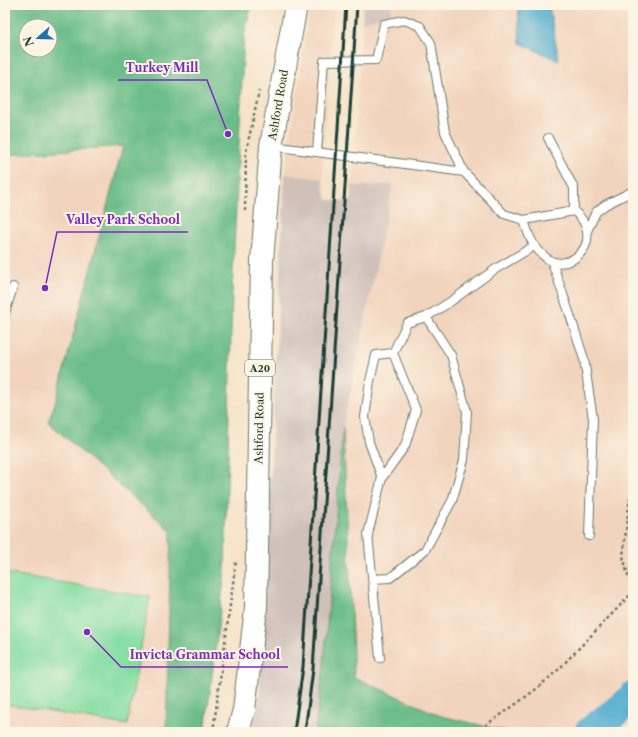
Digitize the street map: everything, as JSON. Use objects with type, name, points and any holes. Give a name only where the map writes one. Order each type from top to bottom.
[{"type":"main road","name":"Ashford Road","points":[[238,732],[244,710],[256,608],[262,261],[271,146],[296,5]]},
{"type":"lane","points":[[317,152],[324,61],[376,60],[384,24],[404,20],[420,26],[431,43],[445,132],[464,172],[504,214],[524,220],[574,211]]},
{"type":"lane","points":[[524,220],[534,246],[544,257],[552,262],[568,262],[583,250],[587,241],[587,231],[581,218],[574,211],[574,188],[548,138]]},
{"type":"lane","points":[[271,146],[464,172]]},
{"type":"lane","points":[[587,231],[596,212],[605,205],[633,192]]},
{"type":"lane","points":[[380,658],[368,534],[382,478],[405,446],[416,410],[393,353],[407,323],[426,317],[450,302],[494,270],[534,246]]},
{"type":"lane","points":[[552,262],[584,360],[593,419],[589,536]]},
{"type":"lane","points":[[5,313],[13,287]]},
{"type":"lane","points":[[372,579],[390,578],[425,550],[452,501],[464,460],[467,412],[452,355],[426,317]]},
{"type":"lane","points":[[382,478],[369,442],[365,417],[370,381],[376,355],[393,353]]},
{"type":"path","points":[[630,497],[623,556],[629,580],[633,584]]},
{"type":"path","points":[[475,732],[511,708],[559,669],[633,592]]},
{"type":"shaded area","points":[[334,5],[322,179],[285,174],[310,8]]},
{"type":"shaded area","points":[[363,5],[391,5],[391,14],[362,22]]},
{"type":"shaded area","points":[[391,5],[633,5],[633,675],[574,732],[510,732],[441,716],[354,677],[343,427],[393,184],[352,186],[362,22],[390,14]]},
{"type":"shaded area","points":[[123,146],[48,422],[178,485],[171,531],[166,732],[5,732],[5,155]]},
{"type":"shaded area","points":[[285,174],[322,179],[327,200],[351,201],[352,186],[393,184],[343,427],[354,677],[347,732],[252,732],[259,703]]},
{"type":"green space","points":[[5,5],[252,5],[244,36],[232,293],[225,571],[205,732],[166,732],[171,531],[48,422],[55,403],[123,146],[5,155]]},
{"type":"green space","points":[[343,427],[354,677],[441,716],[510,732],[315,732],[324,664]]},
{"type":"green space","points":[[5,573],[150,597],[127,725],[5,704]]},
{"type":"water","points":[[518,5],[549,5],[559,61],[520,43]]},
{"type":"waterway","points":[[589,732],[627,703],[633,696]]},
{"type":"railway","points":[[294,732],[303,667],[346,5]]},
{"type":"railway","points":[[305,732],[313,669],[357,5]]},
{"type":"place","name":"Turkey Mill","points":[[228,134]]},
{"type":"place","name":"Valley Park School","points":[[45,288]]},
{"type":"place","name":"Invicta Grammar School","points":[[87,632]]}]
